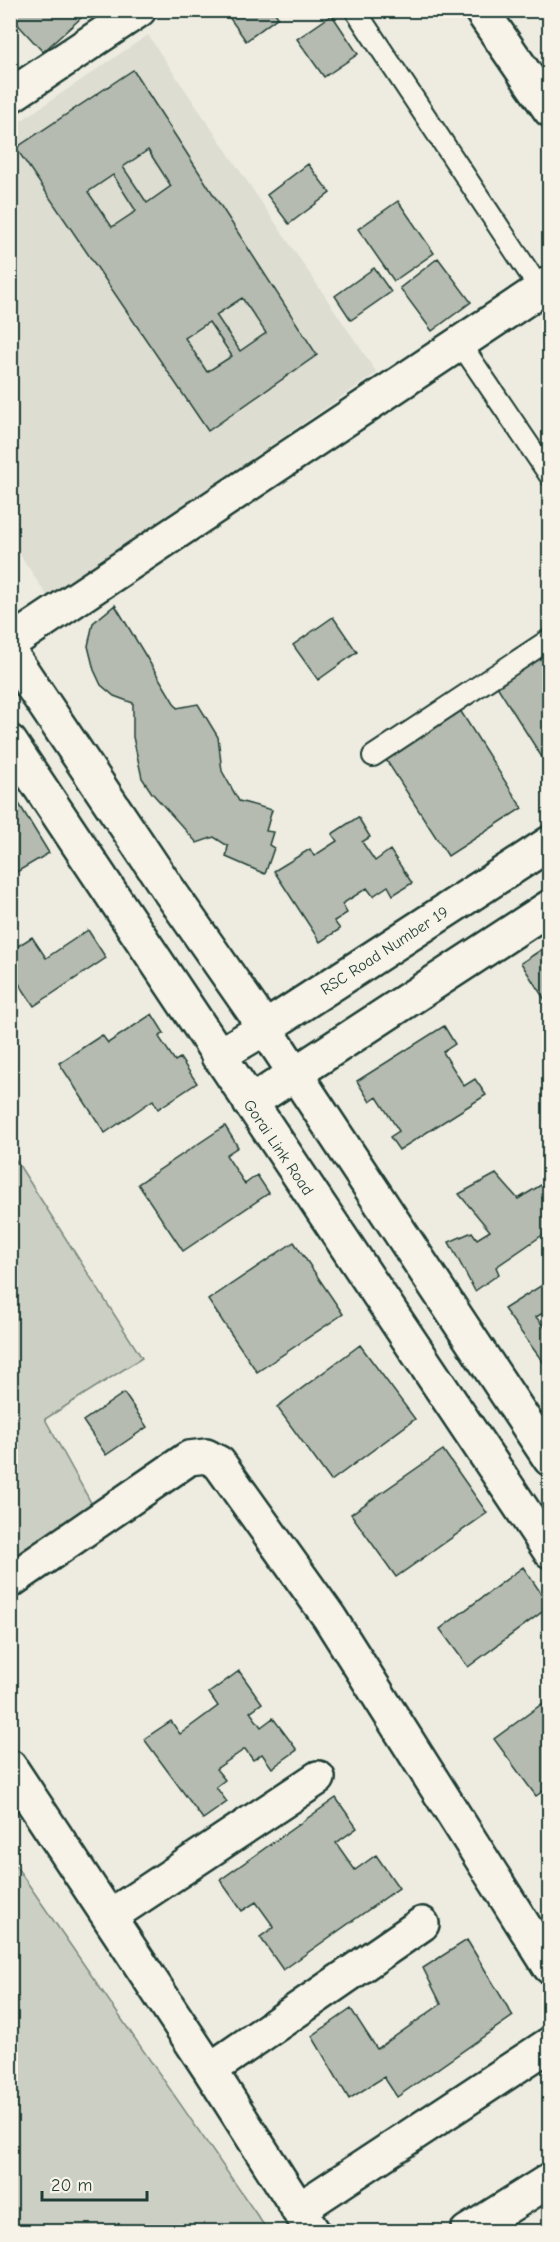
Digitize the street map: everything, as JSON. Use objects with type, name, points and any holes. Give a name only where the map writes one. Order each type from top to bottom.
[{"type":"street","points":[[10,96],[105,20],[139,10]]},
{"type":"street","points":[[481,10],[549,110]]},
{"type":"street","points":[[10,643],[545,286]]},
{"type":"street","points":[[10,652],[166,886],[296,1074],[549,1459]]},
{"type":"street","name":"Gorai Link Road","points":[[10,742],[549,1551]]},
{"type":"street","name":"RSC Road Number 19","points":[[218,1056],[265,1028],[549,843]]},
{"type":"street","points":[[250,1103],[549,907]]},
{"type":"street","points":[[10,1581],[189,1458],[206,1456],[219,1463],[329,1617],[549,1967]]},
{"type":"street","points":[[10,1767],[210,2070],[305,2221],[549,2044]]},
{"type":"street","points":[[109,1917],[318,1778]]},
{"type":"street","points":[[210,2070],[422,1924]]},
{"type":"street","points":[[466,2232],[549,2180]]},
{"type":"lane","points":[[355,10],[545,286]]},
{"type":"lane","points":[[460,343],[549,476]]},
{"type":"lane","points":[[373,756],[549,639]]},
{"type":"shaded area","points":[[148,35],[377,373],[48,597],[11,541],[10,128]]},
{"type":"shaded area","points":[[10,1151],[142,1358],[45,1419],[95,1510],[10,1566]]},
{"type":"shaded area","points":[[11,1859],[268,2231],[11,2231]]},
{"type":"building","points":[[10,10],[74,10],[81,18],[43,52],[10,16]]},
{"type":"building","points":[[224,10],[273,10],[278,17],[246,41]]},
{"type":"building","points":[[332,15],[358,54],[324,77],[297,39]]},
{"type":"building","points":[[133,70],[317,355],[208,431],[16,148]],"holes":[[[148,150],[171,186],[147,203],[123,167]],[[113,175],[136,211],[112,227],[88,192]],[[242,298],[266,333],[240,351],[216,315]],[[209,322],[232,356],[207,372],[185,338]]]},
{"type":"building","points":[[308,164],[330,193],[289,224],[267,195]]},
{"type":"building","points":[[398,201],[434,253],[394,281],[358,229]]},
{"type":"building","points":[[438,258],[471,302],[432,331],[400,288]]},
{"type":"building","points":[[374,268],[391,292],[351,320],[335,296]]},
{"type":"building","points":[[115,605],[177,708],[198,704],[218,737],[222,771],[239,801],[272,810],[266,831],[273,832],[269,845],[274,848],[265,874],[226,857],[228,846],[214,837],[197,843],[152,793],[142,778],[133,737],[133,703],[114,696],[101,685],[94,670],[88,646],[93,623]]},
{"type":"building","points":[[333,617],[357,652],[318,680],[293,645]]},
{"type":"building","points":[[550,648],[550,770],[495,683]]},
{"type":"building","points":[[458,707],[522,808],[448,856],[383,755]]},
{"type":"building","points":[[10,789],[49,853],[10,876]]},
{"type":"building","points":[[358,817],[370,837],[362,842],[375,861],[390,850],[412,883],[393,895],[388,886],[373,896],[367,888],[342,904],[347,913],[334,921],[340,929],[320,942],[274,871],[310,849],[314,856],[337,841],[332,834]]},
{"type":"building","points":[[88,930],[106,958],[34,1006],[10,970],[10,951],[32,937],[46,958]]},
{"type":"building","points":[[550,944],[550,1008],[521,963]]},
{"type":"building","points":[[152,1014],[164,1033],[159,1037],[175,1061],[180,1058],[197,1083],[158,1109],[153,1100],[105,1133],[59,1063],[102,1035],[108,1043]]},
{"type":"building","points":[[444,1026],[455,1044],[443,1052],[464,1086],[475,1079],[486,1095],[399,1150],[390,1137],[399,1131],[377,1097],[370,1102],[357,1081]]},
{"type":"building","points":[[225,1126],[238,1147],[226,1155],[245,1184],[257,1175],[269,1193],[183,1251],[138,1184]]},
{"type":"building","points":[[496,1174],[518,1199],[541,1185],[550,1192],[550,1237],[547,1232],[496,1267],[499,1274],[475,1291],[449,1242],[472,1232],[477,1239],[490,1231],[459,1194]]},
{"type":"building","points":[[294,1242],[343,1314],[257,1372],[208,1300]]},
{"type":"building","points":[[550,1280],[550,1309],[536,1317],[547,1330],[550,1328],[550,1358],[543,1362],[504,1309]]},
{"type":"building","points":[[360,1345],[415,1419],[331,1481],[277,1407]]},
{"type":"building","points":[[124,1393],[147,1427],[106,1455],[83,1421]]},
{"type":"building","points":[[443,1450],[487,1513],[396,1577],[351,1514]]},
{"type":"building","points":[[523,1567],[550,1606],[468,1667],[440,1629]]},
{"type":"building","points":[[239,1671],[262,1703],[250,1712],[261,1727],[273,1718],[297,1750],[272,1768],[262,1754],[253,1760],[245,1749],[216,1769],[225,1780],[216,1787],[227,1802],[203,1819],[144,1739],[171,1721],[180,1734],[218,1706],[209,1693]]},
{"type":"building","points":[[550,1698],[550,1786],[536,1796],[494,1739]]},
{"type":"building","points":[[336,1798],[357,1828],[336,1843],[355,1870],[376,1855],[399,1888],[283,1970],[260,1937],[274,1927],[256,1902],[242,1911],[220,1880]]},
{"type":"building","points":[[467,1940],[513,2016],[397,2097],[384,2077],[349,2099],[312,2036],[351,2009],[377,2049],[441,2004],[423,1968]]}]
